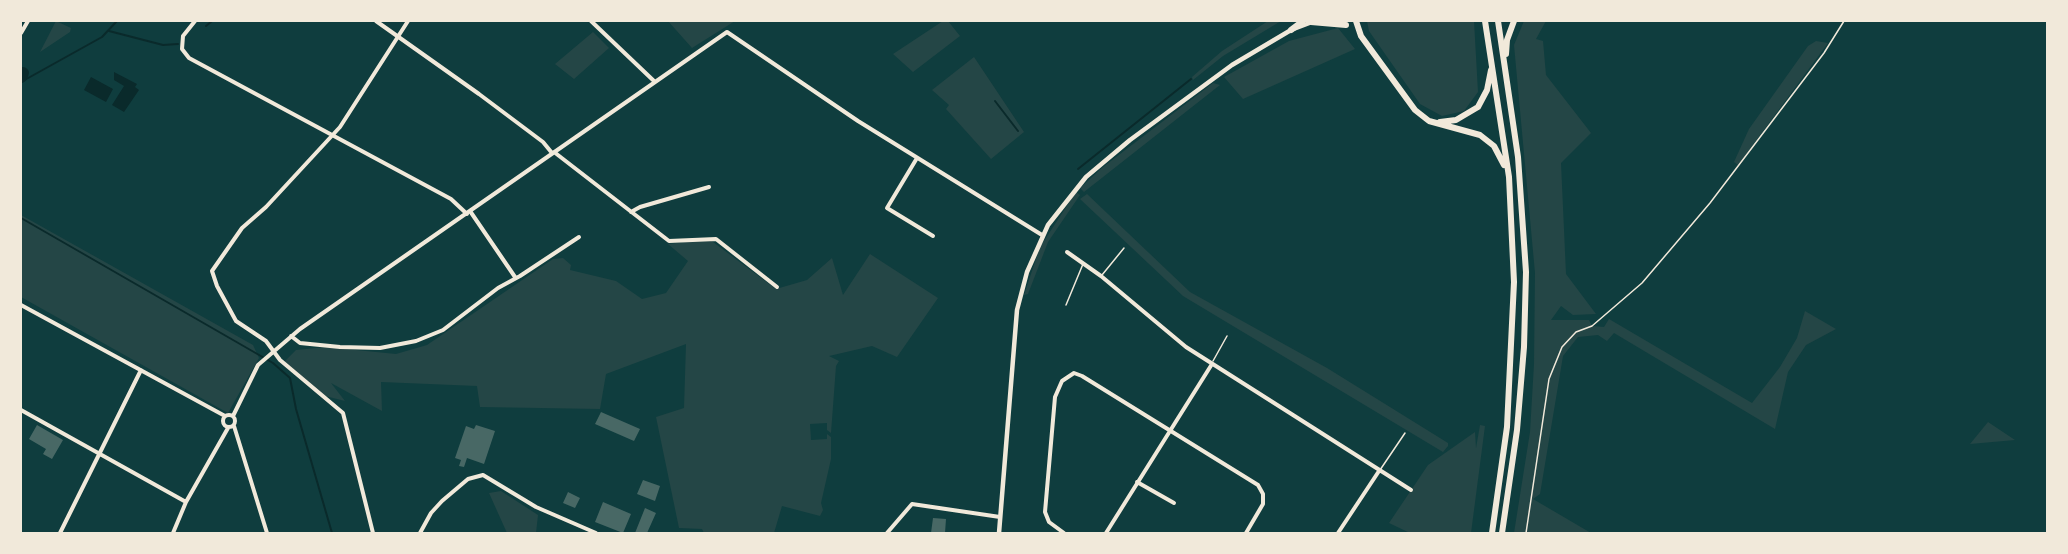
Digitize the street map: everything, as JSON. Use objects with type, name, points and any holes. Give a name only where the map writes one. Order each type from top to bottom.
[{"type":"highway","points":[[1292,30],[1303,21]]},
{"type":"highway","points":[[1356,21],[1361,36]]},
{"type":"highway","points":[[1485,21],[1509,177],[1514,325],[1507,427],[1492,533]]},
{"type":"highway","points":[[1498,21],[1518,157],[1526,272],[1517,430],[1502,533]]},
{"type":"highway","points":[[1505,64],[1507,40],[1514,21]]},
{"type":"highway","points":[[1312,22],[1345,23],[1361,36],[1409,104],[1429,121],[1473,132],[1487,140],[1499,151],[1509,177]]},
{"type":"highway","points":[[1429,121],[1456,120],[1478,107],[1490,81],[1491,57]]},
{"type":"street","points":[[21,33],[28,21]]},
{"type":"street","points":[[195,21],[183,36],[182,50],[189,58],[451,199],[469,212],[515,277]]},
{"type":"street","points":[[376,21],[543,142],[669,241],[716,239],[777,287]]},
{"type":"street","points":[[373,533],[343,413],[325,395],[280,360],[266,341],[236,321],[217,286],[212,269],[242,228],[266,207],[333,135],[408,21]]},
{"type":"street","points":[[591,21],[655,82]]},
{"type":"street","points":[[999,533],[1017,310],[1027,272],[1042,235],[1055,214],[1086,177],[1130,140],[1232,65],[1292,30],[1312,22]]},
{"type":"street","points":[[267,533],[234,426],[233,416],[261,360],[291,336],[728,32],[822,97],[1042,235]]},
{"type":"street","points":[[917,158],[892,196],[887,208],[933,236]]},
{"type":"street","points":[[631,212],[640,207],[710,187]]},
{"type":"street","points":[[291,336],[300,343],[340,347],[380,348],[409,344],[443,330],[515,277],[520,276],[579,237]]},
{"type":"street","points":[[1067,252],[1101,276],[1160,328],[1411,490]]},
{"type":"street","points":[[21,305],[225,416],[233,416]]},
{"type":"street","points":[[1106,533],[1212,363]]},
{"type":"street","points":[[60,533],[141,370]]},
{"type":"street","points":[[1064,533],[1049,522],[1045,512],[1053,405],[1058,389],[1065,378],[1074,374],[1082,376],[1253,481],[1261,489],[1263,504],[1246,533]]},
{"type":"street","points":[[21,410],[186,502]]},
{"type":"street","points":[[225,416],[224,422],[228,428]]},
{"type":"street","points":[[173,533],[186,502],[228,428],[234,426]]},
{"type":"street","points":[[1338,533],[1379,471]]},
{"type":"street","points":[[420,533],[431,513],[442,501],[468,479],[483,475],[536,507],[596,533]]},
{"type":"street","points":[[1137,482],[1174,503]]},
{"type":"street","points":[[887,533],[912,504],[1000,517]]},
{"type":"lane","points":[[1101,276],[1124,248]]},
{"type":"lane","points":[[1066,305],[1083,263]]},
{"type":"lane","points":[[1212,363],[1227,336]]},
{"type":"lane","points":[[1379,471],[1405,433]]},
{"type":"path","points":[[1526,533],[1549,379],[1562,347],[1576,332],[1592,326],[1642,283],[1736,171],[1824,53],[1844,21]]},
{"type":"shaded area","points":[[56,21],[71,28],[70,32],[40,52]]},
{"type":"shaded area","points":[[668,21],[735,21],[692,48]]},
{"type":"shaded area","points":[[943,21],[948,21],[960,36],[913,72],[893,54]]},
{"type":"shaded area","points":[[1268,21],[1281,21],[1223,56],[1193,80],[1192,77],[1222,51]]},
{"type":"shaded area","points":[[1367,21],[1474,21],[1478,92],[1464,111],[1442,116],[1420,104],[1369,31]]},
{"type":"shaded area","points":[[1524,21],[1546,21],[1536,39],[1543,41],[1546,75],[1591,133],[1561,163],[1566,274],[1596,314],[1573,315],[1561,306],[1551,320],[1589,320],[1592,326],[1604,327],[1609,319],[1752,403],[1780,367],[1797,338],[1805,311],[1836,329],[1806,345],[1788,372],[1775,429],[1614,333],[1607,341],[1598,335],[1578,337],[1563,356],[1540,494],[1533,499],[1591,533],[1514,533],[1530,432],[1534,364],[1535,273],[1514,45]]},
{"type":"shaded area","points":[[1338,28],[1355,49],[1243,99],[1224,77],[1289,41]]},
{"type":"shaded area","points":[[593,32],[609,48],[574,79],[555,64]]},
{"type":"shaded area","points":[[1816,41],[1828,43],[1738,165],[1734,162],[1749,129],[1808,46]]},
{"type":"shaded area","points":[[974,57],[1024,132],[991,159],[946,109],[949,105],[932,90]]},
{"type":"shaded area","points":[[114,72],[137,84],[135,87],[139,90],[124,112],[112,105],[124,86],[114,80]]},
{"type":"shaded area","points":[[91,77],[113,89],[106,102],[84,90]]},
{"type":"shaded area","points":[[1213,83],[1220,85],[1084,192],[1080,188],[1103,167]]},
{"type":"shaded area","points":[[1076,192],[1080,195],[1048,242],[1028,294],[1024,295],[1040,247]]},
{"type":"shaded area","points":[[1087,194],[1190,292],[1327,368],[1448,443],[1448,446],[1443,452],[1183,296],[1080,199]]},
{"type":"shaded area","points":[[21,215],[253,345],[259,358],[228,413],[21,297]]},
{"type":"shaded area","points":[[709,239],[776,289],[807,280],[832,258],[843,295],[870,254],[938,298],[897,357],[872,346],[829,356],[839,361],[836,366],[831,433],[827,430],[827,423],[810,424],[811,440],[827,439],[827,434],[831,437],[831,459],[821,503],[823,510],[820,516],[782,506],[774,533],[704,533],[702,529],[679,528],[656,417],[684,408],[686,344],[606,374],[600,409],[480,407],[477,386],[381,382],[382,411],[331,383],[345,401],[321,395],[282,364],[296,350],[326,347],[396,354],[427,345],[553,259],[563,258],[571,265],[570,270],[616,281],[642,299],[666,293],[688,261],[668,244]]},
{"type":"shaded area","points":[[1988,422],[2015,440],[1970,444]]},
{"type":"shaded area","points":[[1480,425],[1485,426],[1471,533],[1410,533],[1389,523],[1428,465],[1475,432],[1476,448]]},
{"type":"shaded area","points":[[501,491],[538,515],[536,533],[507,533],[489,493]]},
{"type":"building","points":[[601,412],[640,429],[634,441],[595,424]]},
{"type":"building","points":[[37,425],[63,440],[52,459],[43,454],[46,449],[29,439]]},
{"type":"building","points":[[476,425],[495,431],[484,464],[467,458],[464,467],[459,466],[461,460],[455,458],[466,426],[474,429]]},
{"type":"building","points":[[643,480],[660,486],[655,501],[637,494]]},
{"type":"building","points":[[568,492],[580,498],[575,508],[563,503]]},
{"type":"building","points":[[603,502],[631,514],[623,533],[595,522]]},
{"type":"building","points":[[645,508],[656,513],[647,533],[635,533]]},
{"type":"building","points":[[933,518],[946,519],[945,533],[931,533]]},
{"type":"waterway","points":[[21,82],[102,37],[117,21]]},
{"type":"waterway","points":[[206,26],[212,21]]},
{"type":"waterway","points":[[109,31],[163,45],[178,44]]},
{"type":"waterway","points":[[21,77],[23,73]]},
{"type":"waterway","points":[[1078,169],[1191,79]]},
{"type":"waterway","points":[[995,101],[1018,131]]},
{"type":"waterway","points":[[21,218],[273,363],[290,378],[296,409],[332,533]]}]
